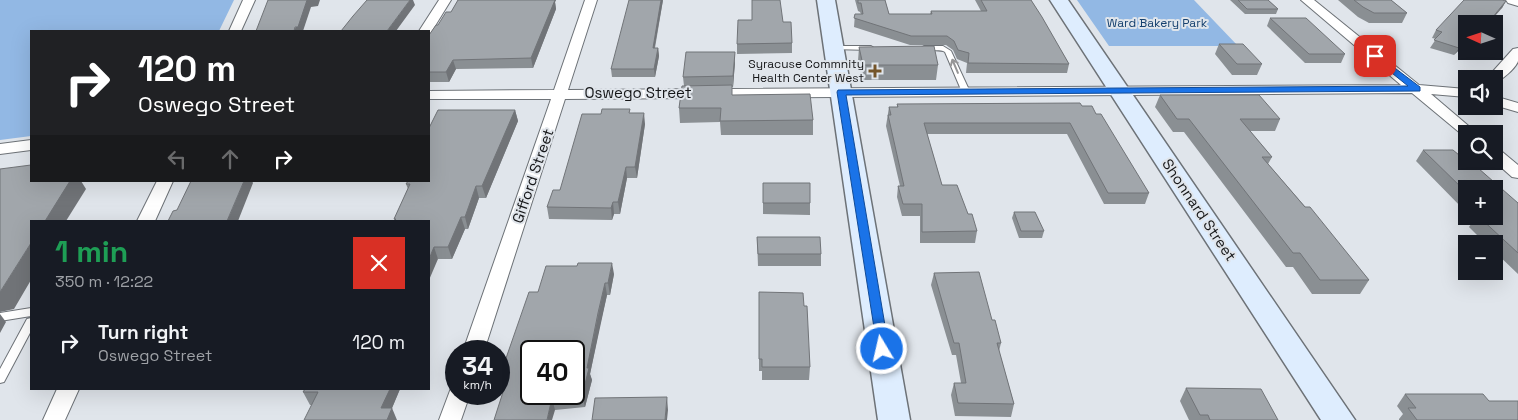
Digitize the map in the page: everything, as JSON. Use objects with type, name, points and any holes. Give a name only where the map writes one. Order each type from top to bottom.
[{"type":"street","points":[[235,30],[249,0]]},
{"type":"street","points":[[426,30],[445,0]]},
{"type":"street","name":"Gifford Street","points":[[477,340],[591,0]]},
{"type":"street","points":[[826,0],[894,420]]},
{"type":"street","name":"Shonnard Street","points":[[1059,0],[1338,420]]},
{"type":"street","points":[[1307,0],[1459,125]]},
{"type":"street","points":[[1512,0],[1518,2]]},
{"type":"street","points":[[1503,70],[1518,52]]},
{"type":"street","name":"Oswego Street","points":[[430,95],[1417,89],[1458,93]]},
{"type":"street","points":[[1503,103],[1518,108]]},
{"type":"street","points":[[0,149],[30,145]]},
{"type":"street","points":[[1503,160],[1518,173]]},
{"type":"street","points":[[146,220],[165,182]]},
{"type":"street","points":[[54,420],[68,390]]},
{"type":"street","points":[[450,420],[455,405]]},
{"type":"lane","points":[[834,48],[877,48]]},
{"type":"lane","points":[[912,48],[939,48],[948,51],[966,92]]},
{"type":"lane","points":[[0,317],[30,312]]},
{"type":"lane","points":[[0,379],[30,324]]},
{"type":"green space","points":[[0,0],[234,0],[219,30],[30,30],[30,136],[0,140]]},
{"type":"green space","name":"Ward Bakery Park","points":[[1077,0],[1194,0],[1238,46],[1109,46]]},
{"type":"building","points":[[268,0],[307,0],[298,27],[295,27],[294,30],[256,30]]},
{"type":"building","points":[[367,0],[410,0],[388,30],[342,30]]},
{"type":"building","points":[[458,0],[555,0],[531,58],[453,60],[446,72],[430,72],[430,34],[446,12],[451,12]]},
{"type":"building","points":[[629,0],[661,0],[653,48],[658,48],[654,69],[611,69]]},
{"type":"building","points":[[752,0],[780,0],[783,22],[791,22],[792,43],[737,44],[738,20],[752,20]]},
{"type":"building","points":[[858,0],[885,0],[889,14],[932,14],[931,11],[987,11],[981,0],[1031,0],[1069,64],[968,63],[969,53],[958,50],[954,41],[947,36],[911,36],[854,18],[855,14],[863,14],[861,3],[858,3]]},
{"type":"building","points":[[1238,0],[1268,0],[1278,9],[1247,9]]},
{"type":"building","points":[[1354,0],[1391,0],[1407,13],[1374,13]]},
{"type":"building","points":[[1464,0],[1506,1],[1494,15],[1458,15],[1458,48],[1434,40],[1442,32],[1436,30]]},
{"type":"building","points":[[1270,18],[1306,18],[1345,54],[1309,54]]},
{"type":"building","points":[[1219,44],[1243,44],[1262,64],[1237,64]]},
{"type":"building","points":[[934,46],[938,65],[863,65],[859,47]]},
{"type":"building","points":[[686,52],[735,52],[733,76],[683,77]]},
{"type":"building","points":[[732,85],[732,95],[810,94],[813,120],[720,121],[721,108],[679,108],[682,86]]},
{"type":"building","points":[[1160,95],[1259,95],[1280,119],[1240,119],[1272,157],[1262,157],[1305,207],[1310,207],[1369,280],[1320,280],[1300,253],[1293,253],[1189,119],[1177,119]]},
{"type":"building","points":[[1080,103],[1082,106],[1092,106],[1096,114],[1101,114],[1149,193],[1108,193],[1070,123],[924,123],[942,185],[957,185],[968,214],[972,214],[977,231],[922,232],[922,204],[903,204],[898,186],[904,186],[888,115],[891,115],[889,107],[898,107],[897,104]]},
{"type":"building","points":[[602,109],[630,109],[629,113],[644,113],[635,167],[626,167],[618,202],[613,202],[611,208],[547,207],[553,190],[560,190],[582,114],[601,114]]},
{"type":"building","points":[[438,110],[515,110],[482,186],[476,186],[465,217],[461,217],[448,247],[434,247],[430,257],[430,220],[394,219],[410,184],[406,184],[407,182],[430,182],[430,126]]},
{"type":"building","points":[[1423,150],[1453,150],[1458,154],[1458,170],[1480,170],[1492,180],[1458,180],[1458,184]]},
{"type":"building","points":[[30,165],[30,182],[69,182],[46,220],[30,220],[30,245],[0,292],[0,169]]},
{"type":"building","points":[[191,182],[244,182],[227,220],[168,220],[173,211],[177,210]]},
{"type":"building","points":[[763,183],[810,183],[810,203],[763,203]]},
{"type":"building","points":[[1503,190],[1518,203],[1518,253],[1503,239],[1503,235],[1499,235],[1488,225],[1503,225]]},
{"type":"building","points":[[1014,212],[1035,212],[1044,231],[1021,231]]},
{"type":"building","points":[[757,237],[820,237],[821,254],[758,254]]},
{"type":"building","points":[[578,263],[612,263],[608,283],[605,283],[598,313],[585,384],[585,340],[520,340],[520,405],[550,405],[547,420],[494,420],[499,405],[510,405],[510,347],[529,292],[538,292],[546,266],[577,266]]},
{"type":"building","points":[[979,272],[992,320],[995,320],[1001,343],[997,343],[1014,404],[958,403],[954,383],[966,383],[959,343],[954,343],[934,273]]},
{"type":"building","points":[[759,292],[803,293],[804,306],[807,306],[810,367],[762,367],[762,359],[759,359]]},
{"type":"building","points":[[1186,388],[1261,389],[1278,420],[1210,420],[1208,415],[1200,415]]},
{"type":"building","points":[[304,390],[390,390],[381,408],[392,408],[387,420],[304,420],[318,392],[303,392]]},
{"type":"building","points":[[1405,394],[1483,394],[1489,401],[1518,401],[1518,420],[1417,420],[1408,408],[1416,408]]},
{"type":"building","points":[[667,397],[665,420],[592,420],[595,398]]},
{"type":"place","name":"Syracuse Commnity Health Center West","points":[[875,71]]},
{"type":"route","points":[[882,349],[841,92],[1417,89],[1375,56]]}]
